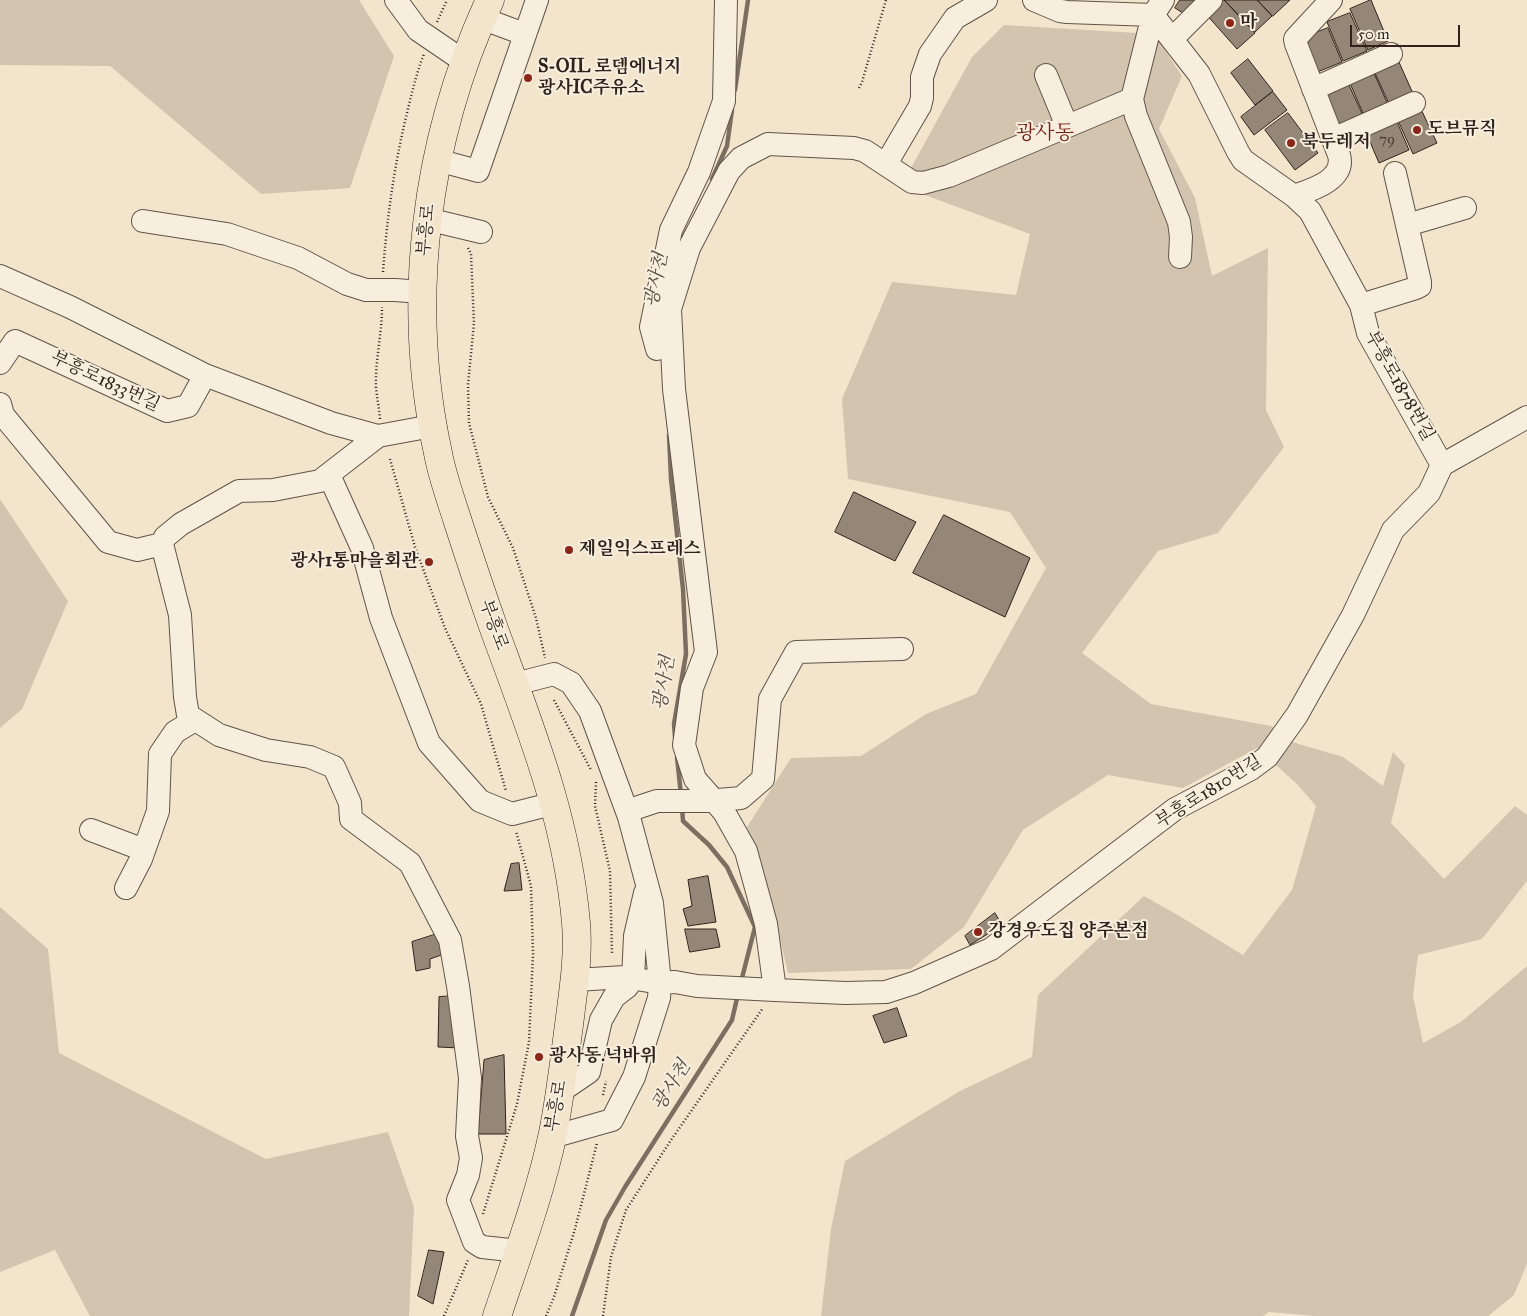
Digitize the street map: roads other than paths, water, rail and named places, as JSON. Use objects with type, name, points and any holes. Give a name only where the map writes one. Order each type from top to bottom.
[{"type":"main road","name":"부흥로","points":[[485,9],[465,62],[442,135],[427,219],[422,292],[426,373],[432,426],[438,457],[467,552],[515,684],[555,803],[572,884],[577,928],[575,980],[561,1091],[552,1137],[519,1251],[497,1316]]},
{"type":"street","points":[[396,0],[418,30],[465,62]]},
{"type":"street","points":[[437,160],[478,171],[537,0]]},
{"type":"street","points":[[726,0],[724,101],[712,176],[670,309],[674,389],[706,652],[692,688],[684,745],[695,779],[710,800],[724,812],[746,851],[766,924],[768,990]]},
{"type":"street","points":[[886,164],[920,106],[922,77],[930,54],[955,18],[986,0]]},
{"type":"street","points":[[1034,0],[1067,12],[1158,8],[1132,99],[1136,116],[1179,222],[1181,237],[1180,257]]},
{"type":"street","points":[[1172,39],[1211,0]]},
{"type":"street","points":[[1294,196],[1323,185],[1340,165],[1333,140],[1295,39],[1331,0]]},
{"type":"street","name":"부흥로1878번길","points":[[1158,8],[1172,39],[1199,74],[1243,160],[1294,196],[1310,210],[1361,305],[1368,333],[1442,465]]},
{"type":"street","points":[[485,9],[524,34]]},
{"type":"street","points":[[1313,89],[1391,54]]},
{"type":"street","points":[[1046,75],[1067,126]]},
{"type":"street","points":[[657,349],[652,327],[672,230],[712,176],[728,171],[741,158],[768,144],[854,148],[866,151],[912,182],[923,183],[949,176],[1132,99]]},
{"type":"street","points":[[1333,140],[1414,103]]},
{"type":"street","points":[[1361,305],[1420,286],[1420,278],[1394,173]]},
{"type":"street","points":[[1407,225],[1465,208]]},
{"type":"street","points":[[427,219],[473,238]]},
{"type":"street","points":[[143,221],[227,234],[298,258],[347,284],[366,290],[422,292]]},
{"type":"street","points":[[0,276],[70,307],[205,375],[331,423],[375,435],[432,426]]},
{"type":"street","name":"부흥로1833번길","points":[[0,363],[8,338],[167,411],[188,406],[205,375]]},
{"type":"street","points":[[0,404],[3,415],[108,542],[137,550],[162,544]]},
{"type":"street","points":[[1442,465],[1527,418]]},
{"type":"street","points":[[375,435],[332,473],[320,481],[273,490],[239,492],[181,524],[165,536],[162,544],[180,615],[184,697],[188,715],[218,735],[266,750],[310,757],[334,767],[350,803],[351,819],[410,863],[450,940],[458,986],[470,1078],[467,1136],[470,1158],[468,1175],[458,1200],[474,1242],[482,1248],[519,1251]]},
{"type":"street","name":"부흥로1810번길","points":[[660,983],[675,982],[697,986],[846,994],[886,992],[914,983],[990,949],[1174,809],[1251,769],[1267,757],[1297,715],[1353,614],[1393,530],[1429,493],[1442,465]]},
{"type":"street","points":[[332,473],[362,548],[381,618],[429,743],[480,802],[512,814],[555,803]]},
{"type":"street","points":[[627,810],[656,801],[741,798],[763,779],[770,699],[796,652],[902,649]]},
{"type":"street","points":[[515,684],[554,674],[571,683],[590,711],[627,810],[652,903],[660,983],[659,998],[634,1077],[612,1120],[552,1137]]},
{"type":"street","points":[[126,888],[144,850],[158,811],[160,754],[175,732],[195,720]]},
{"type":"street","points":[[91,830],[144,850]]},
{"type":"street","points":[[561,1091],[589,1072],[602,1020],[614,997],[627,987],[633,979],[635,936],[647,886]]},
{"type":"street","points":[[575,980],[625,978],[660,983]]},
{"type":"waterway","name":"광사천","points":[[735,90],[748,0]]},
{"type":"waterway","name":"광사천","points":[[712,179],[727,146],[732,110]]},
{"type":"waterway","name":"광사천","points":[[669,435],[671,479],[683,589],[686,654],[674,724],[675,737]]},
{"type":"waterway","name":"광사천","points":[[677,757],[681,795]]},
{"type":"waterway","name":"광사천","points":[[682,807],[683,821],[709,845],[727,867],[755,927],[741,982]]},
{"type":"waterway","name":"광사천","points":[[572,1316],[606,1220],[625,1187],[732,1020],[738,994]]},
{"type":"place","name":"마","points":[[1230,23]]},
{"type":"place","name":"S-OIL 로뎀에너지 광사IC주유소","points":[[528,78]]},
{"type":"place","name":"도브뮤직","points":[[1417,130]]},
{"type":"place","name":"북두레저","points":[[1291,143]]},
{"type":"place","name":"제일익스프레스","points":[[569,550]]},
{"type":"place","name":"광사1통마을회관","points":[[429,562]]},
{"type":"place","name":"강경우도집 양주본점","points":[[978,932]]},
{"type":"place","name":"광사동.넉바위","points":[[539,1057]]},
{"type":"district","name":"광사동","points":[[1045,134]]}]
